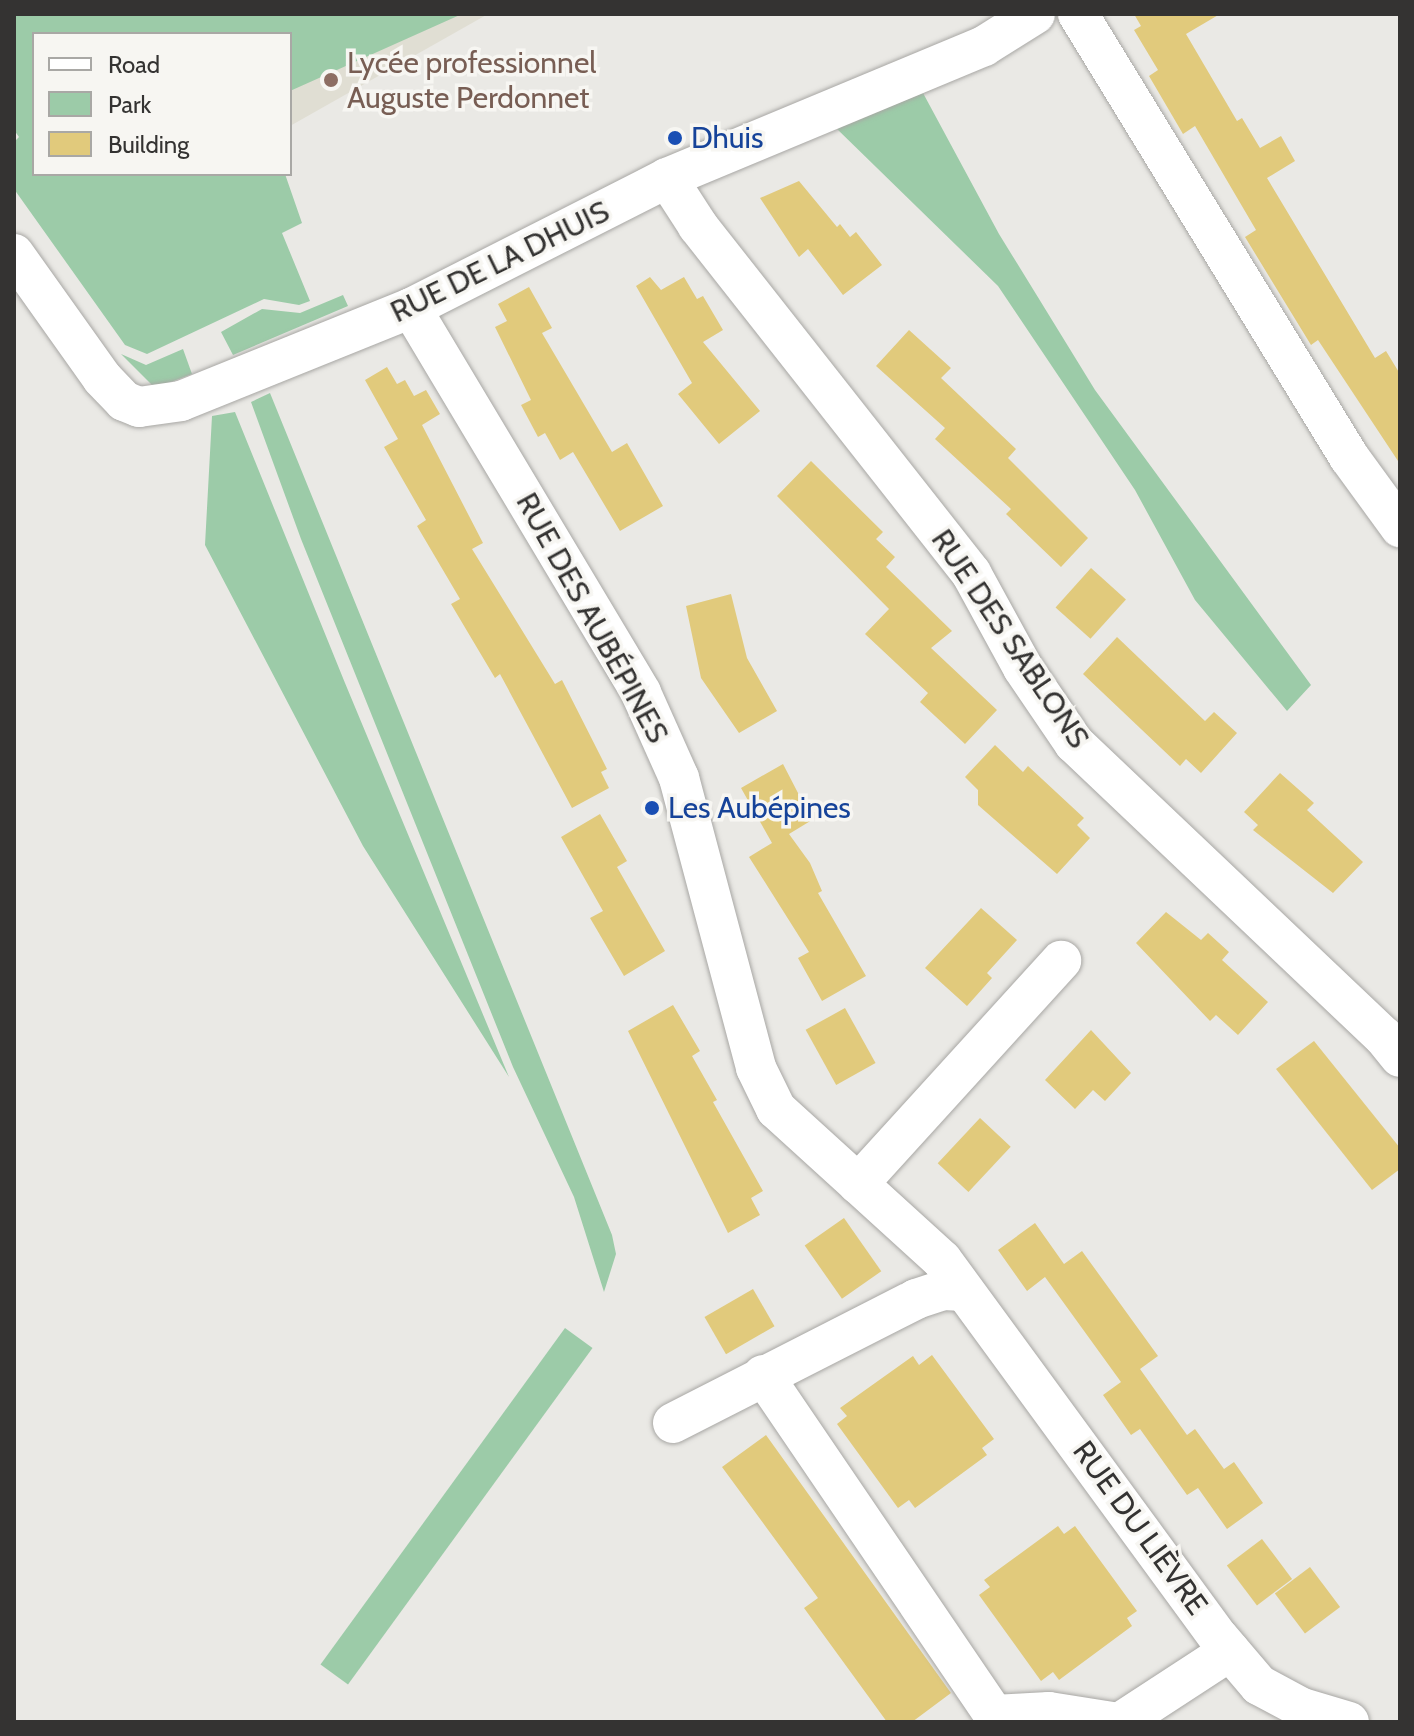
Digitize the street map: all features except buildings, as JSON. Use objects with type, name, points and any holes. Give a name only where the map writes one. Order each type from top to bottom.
[{"type":"street","name":"RUE DE LA DHUIS","points":[[14,254],[102,378],[124,401],[139,407],[181,401],[233,383],[411,308],[667,178],[984,46],[1035,14]]},
{"type":"street","points":[[1078,14],[1349,457],[1400,527]]},
{"type":"street","name":"RUE DES SABLONS","points":[[667,178],[698,226],[971,573],[1023,668],[1074,743],[1383,1036],[1400,1057]]},
{"type":"street","name":"RUE DES AUBÉPINES","points":[[411,308],[641,693],[679,778],[756,1068],[776,1109],[942,1260],[964,1291]]},
{"type":"street","points":[[858,1184],[1061,961]]},
{"type":"street","points":[[673,1423],[916,1299],[943,1290],[964,1291]]},
{"type":"street","name":"RUE DU LIÈVRE","points":[[964,1291],[1230,1651],[1259,1685],[1302,1708],[1349,1722]]},
{"type":"street","points":[[763,1375],[994,1715],[1049,1712],[1112,1722]]},
{"type":"street","points":[[1121,1722],[1230,1651]]},
{"type":"shaded area","name":"Lycée professionnel Auguste Perdonnet","points":[[143,14],[488,14],[292,125],[292,32]]},
{"type":"green space","points":[[14,14],[462,14],[292,90],[292,32],[32,32],[32,176],[286,176],[302,223],[282,233],[310,301],[299,305],[264,299],[147,354],[125,345],[14,189],[14,142],[19,137],[14,130]]},
{"type":"green space","points":[[923,93],[999,234],[1095,390],[1311,685],[1287,711],[1195,600],[1135,490],[998,286],[836,128]]},
{"type":"green space","points":[[343,295],[348,306],[233,355],[221,332],[262,309],[300,313]]},
{"type":"green space","points":[[183,349],[192,374],[155,388],[121,354],[146,365]]},
{"type":"green space","points":[[270,393],[612,1235],[616,1254],[604,1292],[574,1197],[513,1067],[301,539],[251,402]]},
{"type":"green space","points":[[235,412],[509,1077],[363,846],[205,545],[212,416]]},
{"type":"green space","points":[[565,1328],[593,1348],[348,1685],[320,1665]]},
{"type":"place","name":"Lycée professionnel Auguste Perdonnet","points":[[331,80]]},
{"type":"place","name":"Dhuis","points":[[675,138]]},
{"type":"place","name":"Les Aubépines","points":[[652,808]]}]
